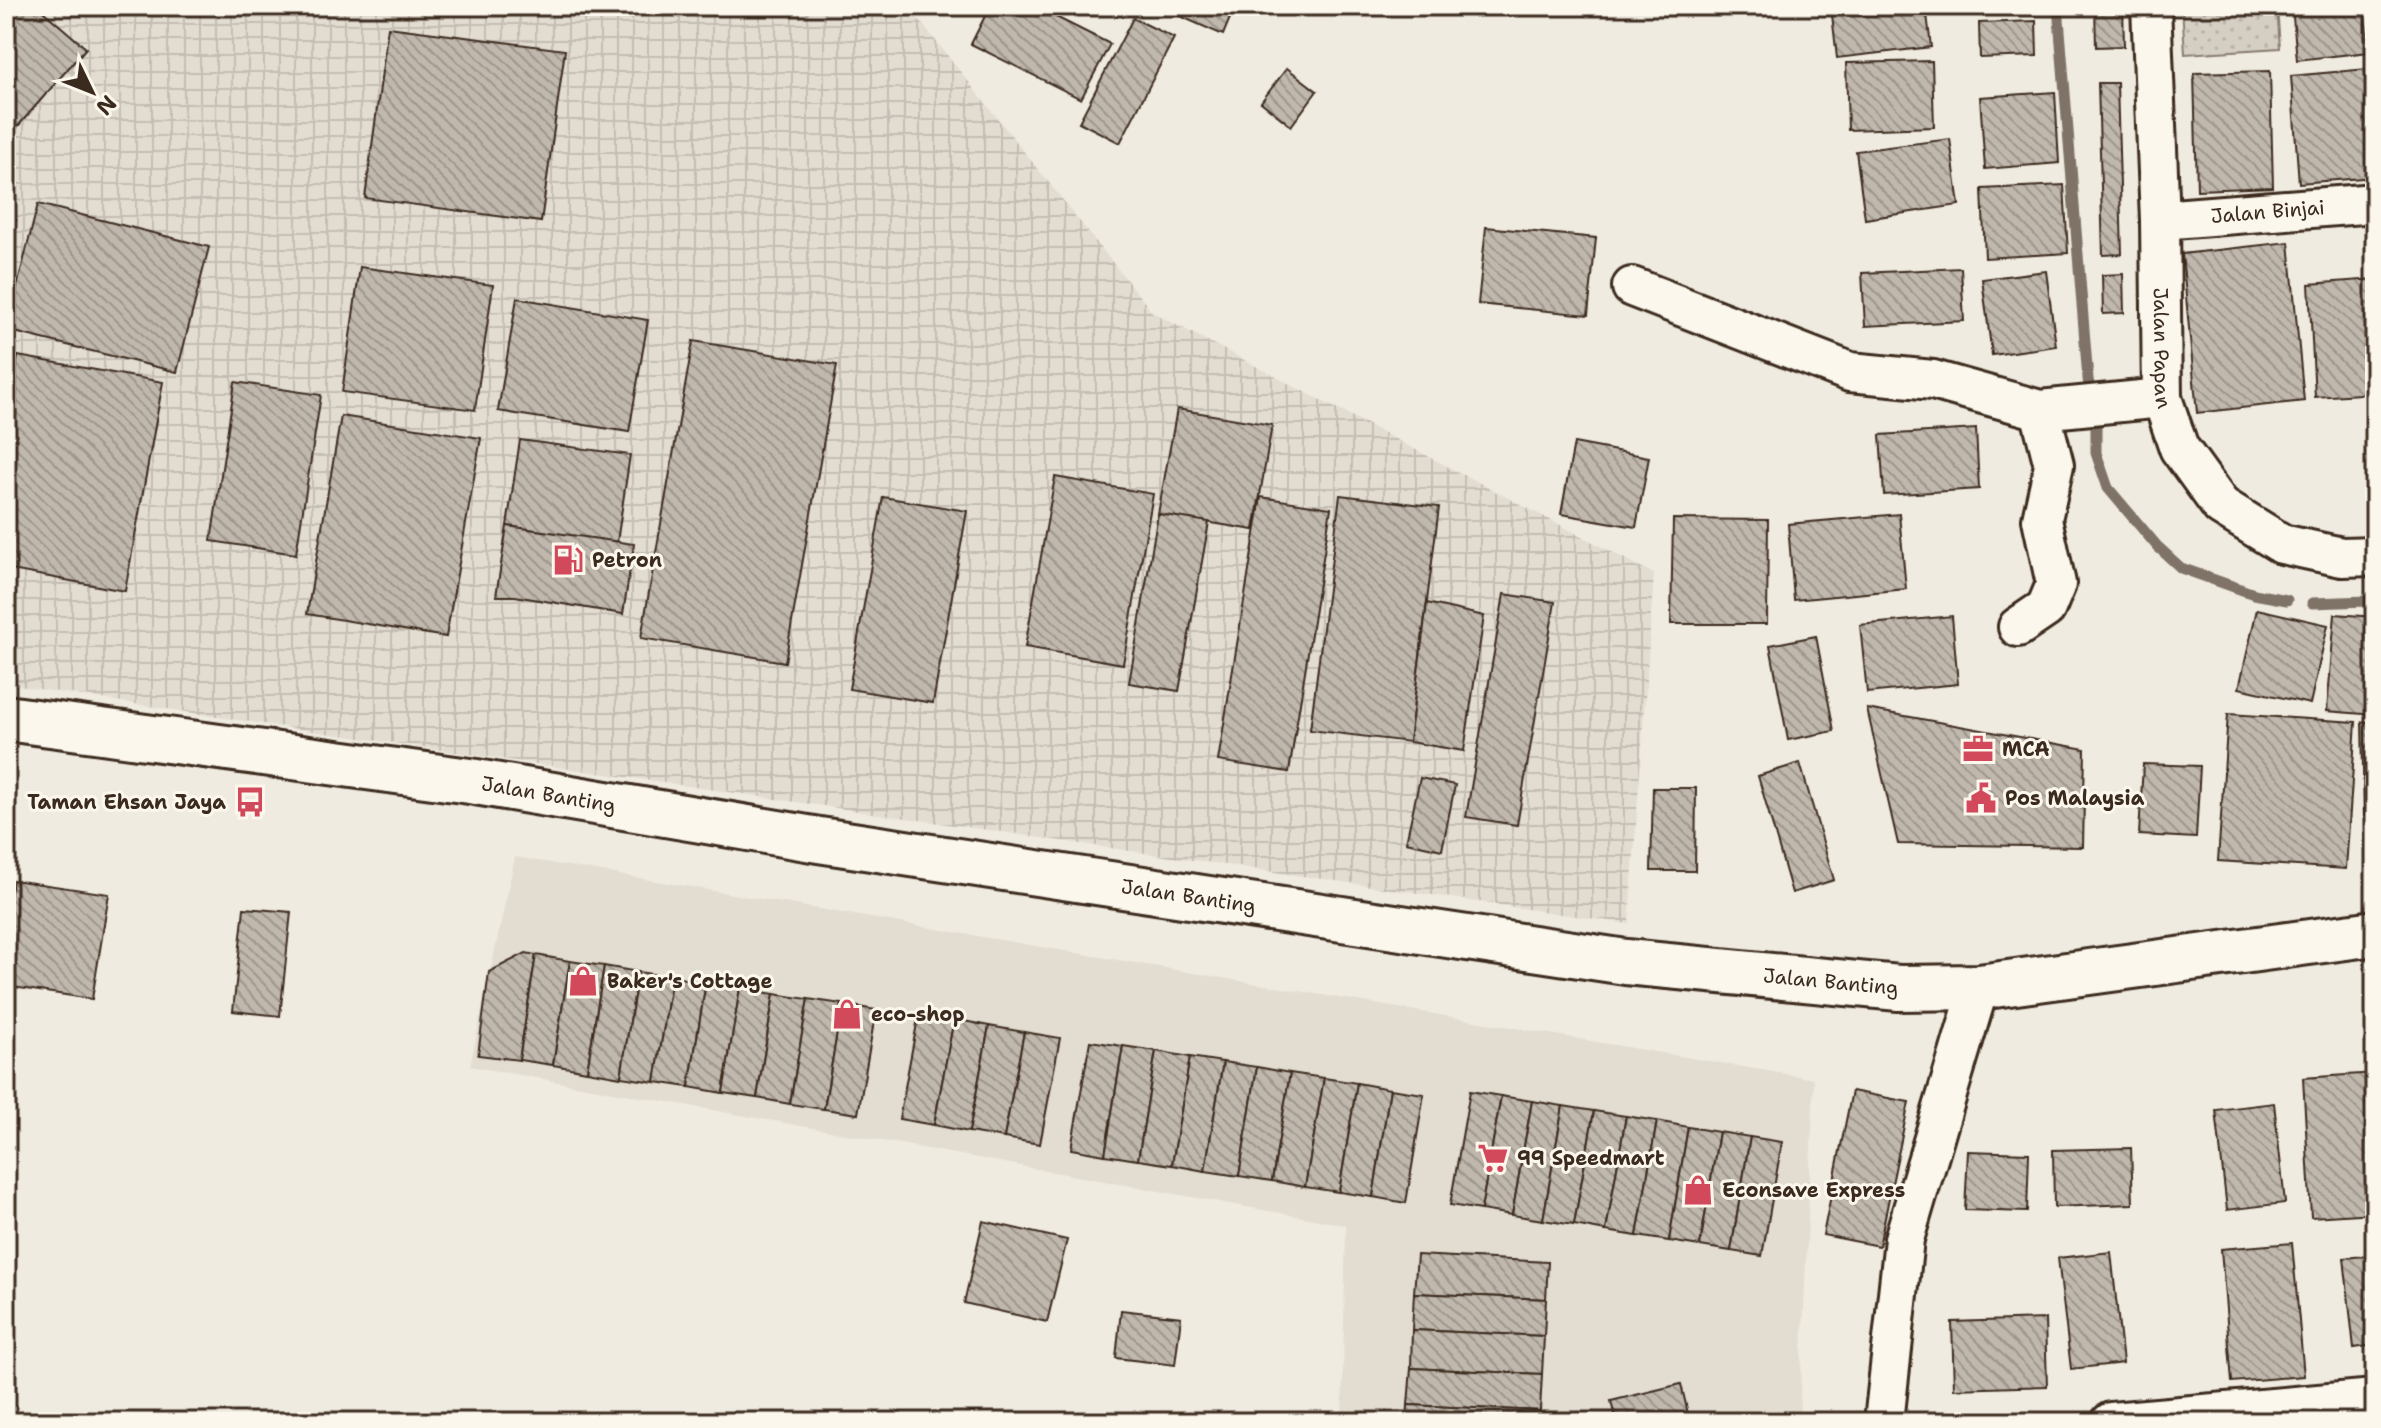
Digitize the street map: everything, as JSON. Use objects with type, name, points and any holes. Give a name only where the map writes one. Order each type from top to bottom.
[{"type":"main road","name":"Jalan Banting","points":[[6,718],[470,781],[819,840],[1626,962],[1899,988],[1979,987],[2375,933]]},
{"type":"street","name":"Jalan Papan","points":[[2151,6],[2160,220],[2162,398],[2179,448],[2221,506],[2282,544],[2342,557],[2375,556]]},
{"type":"street","name":"Jalan Binjai","points":[[2160,220],[2375,203]]},
{"type":"street","points":[[1632,287],[1850,372],[1933,380],[2054,409],[2162,398]]},
{"type":"street","points":[[2018,627],[2046,608],[2056,584],[2042,519],[2054,465],[2054,409]]},
{"type":"street","points":[[1884,1422],[1904,1239],[1979,987]]},
{"type":"street","points":[[2111,1422],[2375,1399]]},
{"type":"shaded area","points":[[6,6],[908,6],[1152,312],[1654,574],[1629,924],[6,684]]},
{"type":"shaded area","points":[[2182,6],[2277,6],[2280,48],[2185,54]]},
{"type":"shaded area","points":[[515,857],[1814,1079],[1799,1422],[1342,1422],[1346,1225],[470,1066]]},
{"type":"building","points":[[6,6],[37,6],[86,48],[6,140]]},
{"type":"building","points":[[990,6],[1034,6],[1110,44],[1081,99],[971,44]]},
{"type":"building","points":[[1157,6],[1235,6],[1223,35]]},
{"type":"building","points":[[1831,6],[1926,6],[1931,47],[1837,58]]},
{"type":"building","points":[[2095,6],[2123,6],[2124,46],[2096,47]]},
{"type":"building","points":[[2292,6],[2364,6],[2369,52],[2297,60]]},
{"type":"building","points":[[1133,18],[1174,38],[1120,143],[1079,122]]},
{"type":"building","points":[[2036,21],[2037,56],[1980,58],[1979,23]]},
{"type":"building","points":[[388,27],[565,50],[541,222],[365,198]]},
{"type":"building","points":[[1932,61],[1934,127],[1848,130],[1846,63]]},
{"type":"building","points":[[1287,68],[1317,91],[1291,126],[1261,102]]},
{"type":"building","points":[[2367,69],[2375,177],[2299,183],[2291,76]]},
{"type":"building","points":[[2270,71],[2273,187],[2197,190],[2194,73]]},
{"type":"building","points":[[2098,83],[2117,83],[2122,254],[2103,255]]},
{"type":"building","points":[[2055,92],[2059,163],[1985,169],[1980,97]]},
{"type":"building","points":[[1950,139],[1959,205],[1865,219],[1856,151]]},
{"type":"building","points":[[2064,185],[2068,253],[1985,258],[1982,189]]},
{"type":"building","points":[[38,204],[209,247],[177,372],[6,330]]},
{"type":"building","points":[[6,211],[16,220],[6,232]]},
{"type":"building","points":[[1486,227],[1596,238],[1588,315],[1478,304]]},
{"type":"building","points":[[2289,242],[2304,401],[2197,413],[2182,254]]},
{"type":"building","points":[[360,267],[493,285],[475,410],[342,392]]},
{"type":"building","points":[[1961,268],[1964,321],[1865,326],[1862,273]]},
{"type":"building","points":[[2046,271],[2056,346],[1992,355],[1982,279]]},
{"type":"building","points":[[2123,274],[2124,313],[2103,314],[2102,275]]},
{"type":"building","points":[[2375,279],[2375,393],[2315,397],[2309,284]]},
{"type":"building","points":[[517,298],[648,320],[629,432],[498,411]]},
{"type":"building","points":[[693,341],[837,365],[785,662],[641,638]]},
{"type":"building","points":[[18,356],[163,382],[125,591],[6,569],[6,422]]},
{"type":"building","points":[[235,382],[321,395],[296,554],[211,541]]},
{"type":"building","points":[[1177,409],[1272,425],[1254,530],[1158,514]]},
{"type":"building","points":[[341,416],[481,438],[446,637],[307,614]]},
{"type":"building","points":[[1976,429],[1979,489],[1884,495],[1880,435]]},
{"type":"building","points":[[520,440],[630,455],[617,542],[507,526]]},
{"type":"building","points":[[1574,443],[1649,457],[1636,527],[1561,514]]},
{"type":"building","points":[[1055,477],[1153,494],[1123,664],[1025,647]]},
{"type":"building","points":[[1340,495],[1439,507],[1409,742],[1310,730]]},
{"type":"building","points":[[883,497],[967,511],[933,703],[849,689]]},
{"type":"building","points":[[1261,497],[1331,508],[1289,772],[1218,761]]},
{"type":"building","points":[[1158,514],[1209,522],[1179,691],[1129,683]]},
{"type":"building","points":[[1899,514],[1906,589],[1794,600],[1788,524]]},
{"type":"building","points":[[1673,519],[1768,520],[1767,624],[1671,624]]},
{"type":"building","points":[[507,526],[634,544],[623,614],[515,596],[496,596]]},
{"type":"building","points":[[1504,594],[1555,602],[1517,825],[1466,817]]},
{"type":"building","points":[[1427,603],[1484,616],[1464,751],[1409,742]]},
{"type":"building","points":[[2257,609],[2328,625],[2310,704],[2239,688]]},
{"type":"building","points":[[2335,614],[2375,617],[2375,715],[2327,711]]},
{"type":"building","points":[[1952,616],[1958,684],[1867,693],[1860,625]]},
{"type":"building","points":[[1816,636],[1834,731],[1788,740],[1770,645]]},
{"type":"building","points":[[1867,709],[2085,749],[2083,847],[1898,844]]},
{"type":"building","points":[[2228,714],[2356,722],[2346,869],[2218,861]]},
{"type":"building","points":[[2362,722],[2375,722],[2375,816],[2364,816]]},
{"type":"building","points":[[1800,763],[1834,880],[1792,893],[1758,776]]},
{"type":"building","points":[[2143,764],[2200,766],[2196,838],[2139,835]]},
{"type":"building","points":[[1420,778],[1455,785],[1442,850],[1406,842]]},
{"type":"building","points":[[1653,788],[1696,788],[1695,871],[1651,871]]},
{"type":"building","points":[[13,880],[109,894],[92,999],[6,986],[6,921]]},
{"type":"building","points":[[244,908],[291,912],[280,1016],[233,1011]]},
{"type":"building","points":[[526,953],[536,955],[519,1060],[478,1055],[489,972]]},
{"type":"building","points":[[536,955],[570,961],[553,1065],[519,1060]]},
{"type":"building","points":[[570,961],[604,966],[587,1071],[553,1065]]},
{"type":"building","points":[[604,966],[638,972],[621,1077],[587,1071]]},
{"type":"building","points":[[638,972],[672,977],[655,1082],[621,1077]]},
{"type":"building","points":[[672,977],[706,982],[689,1087],[655,1082]]},
{"type":"building","points":[[706,982],[740,988],[723,1093],[689,1087]]},
{"type":"building","points":[[740,988],[774,994],[757,1098],[723,1093]]},
{"type":"building","points":[[774,994],[808,999],[790,1104],[757,1098]]},
{"type":"building","points":[[808,999],[842,1004],[824,1109],[790,1104]]},
{"type":"building","points":[[842,1004],[876,1010],[858,1114],[824,1109]]},
{"type":"building","points":[[919,1013],[954,1019],[934,1125],[899,1119]]},
{"type":"building","points":[[954,1019],[989,1026],[969,1132],[934,1125]]},
{"type":"building","points":[[989,1026],[1024,1032],[1004,1138],[969,1132]]},
{"type":"building","points":[[1024,1032],[1060,1038],[1040,1144],[1004,1138]]},
{"type":"building","points":[[1090,1041],[1123,1046],[1105,1155],[1071,1149]]},
{"type":"building","points":[[1123,1046],[1156,1051],[1138,1160],[1105,1155]]},
{"type":"building","points":[[1156,1051],[1190,1057],[1172,1165],[1138,1160]]},
{"type":"building","points":[[1190,1057],[1223,1062],[1205,1171],[1172,1165]]},
{"type":"building","points":[[1223,1062],[1257,1067],[1239,1176],[1205,1171]]},
{"type":"building","points":[[1257,1067],[1290,1073],[1272,1181],[1239,1176]]},
{"type":"building","points":[[1290,1073],[1324,1078],[1305,1187],[1272,1181]]},
{"type":"building","points":[[2375,1073],[2375,1213],[2311,1217],[2303,1078]]},
{"type":"building","points":[[1324,1078],[1357,1083],[1339,1192],[1305,1187]]},
{"type":"building","points":[[1357,1083],[1390,1089],[1373,1197],[1339,1192]]},
{"type":"building","points":[[1390,1089],[1424,1094],[1406,1203],[1373,1197]]},
{"type":"building","points":[[1470,1091],[1501,1096],[1481,1210],[1450,1205]]},
{"type":"building","points":[[1852,1091],[1909,1102],[1879,1246],[1823,1235]]},
{"type":"building","points":[[1501,1096],[1532,1101],[1512,1215],[1481,1210]]},
{"type":"building","points":[[1532,1101],[1563,1106],[1543,1220],[1512,1215]]},
{"type":"building","points":[[2274,1103],[2285,1203],[2227,1210],[2216,1110]]},
{"type":"building","points":[[1563,1106],[1594,1111],[1574,1225],[1543,1220]]},
{"type":"building","points":[[1594,1111],[1626,1116],[1606,1231],[1574,1225]]},
{"type":"building","points":[[1626,1116],[1657,1121],[1637,1236],[1606,1231]]},
{"type":"building","points":[[1657,1121],[1688,1127],[1669,1241],[1637,1236]]},
{"type":"building","points":[[1688,1127],[1719,1132],[1700,1246],[1669,1241]]},
{"type":"building","points":[[1719,1132],[1750,1137],[1731,1251],[1700,1246]]},
{"type":"building","points":[[1750,1137],[1782,1142],[1762,1256],[1731,1251]]},
{"type":"building","points":[[2131,1148],[2133,1204],[2054,1207],[2053,1150]]},
{"type":"building","points":[[1968,1151],[2029,1153],[2027,1212],[1965,1210]]},
{"type":"building","points":[[983,1221],[1067,1240],[1047,1322],[964,1303]]},
{"type":"building","points":[[2292,1243],[2304,1376],[2232,1382],[2221,1249]]},
{"type":"building","points":[[2111,1252],[2123,1363],[2071,1369],[2058,1258]]},
{"type":"building","points":[[1417,1255],[1548,1262],[1546,1299],[1414,1293]]},
{"type":"building","points":[[2375,1255],[2375,1345],[2354,1348],[2344,1258]]},
{"type":"building","points":[[1414,1293],[1546,1299],[1544,1336],[1412,1330]]},
{"type":"building","points":[[1121,1310],[1181,1317],[1175,1365],[1116,1358]]},
{"type":"building","points":[[2045,1319],[2047,1386],[1954,1389],[1952,1322]]},
{"type":"building","points":[[1412,1330],[1544,1336],[1542,1374],[1411,1368]]},
{"type":"building","points":[[1411,1368],[1542,1374],[1540,1411],[1408,1405]]},
{"type":"building","points":[[1681,1384],[1690,1422],[1616,1422],[1611,1401]]},
{"type":"building","points":[[1408,1405],[1540,1411],[1539,1422],[1407,1422]]},
{"type":"waterway","points":[[2058,6],[2088,379],[2096,426],[2096,453],[2108,488],[2157,546],[2181,568],[2254,594],[2287,600]]},
{"type":"waterway","points":[[2312,603],[2368,601]]},
{"type":"place","name":"Petron","points":[[568,560]]},
{"type":"place","name":"MCA","points":[[1978,749]]},
{"type":"place","name":"Pos Malaysia","points":[[1981,798]]},
{"type":"place","name":"Taman Ehsan Jaya","points":[[250,802]]},
{"type":"place","name":"Baker's Cottage","points":[[583,981]]},
{"type":"place","name":"eco-shop","points":[[847,1014]]},
{"type":"place","name":"99 Speedmart","points":[[1493,1158]]},
{"type":"place","name":"Econsave Express","points":[[1698,1190]]}]
